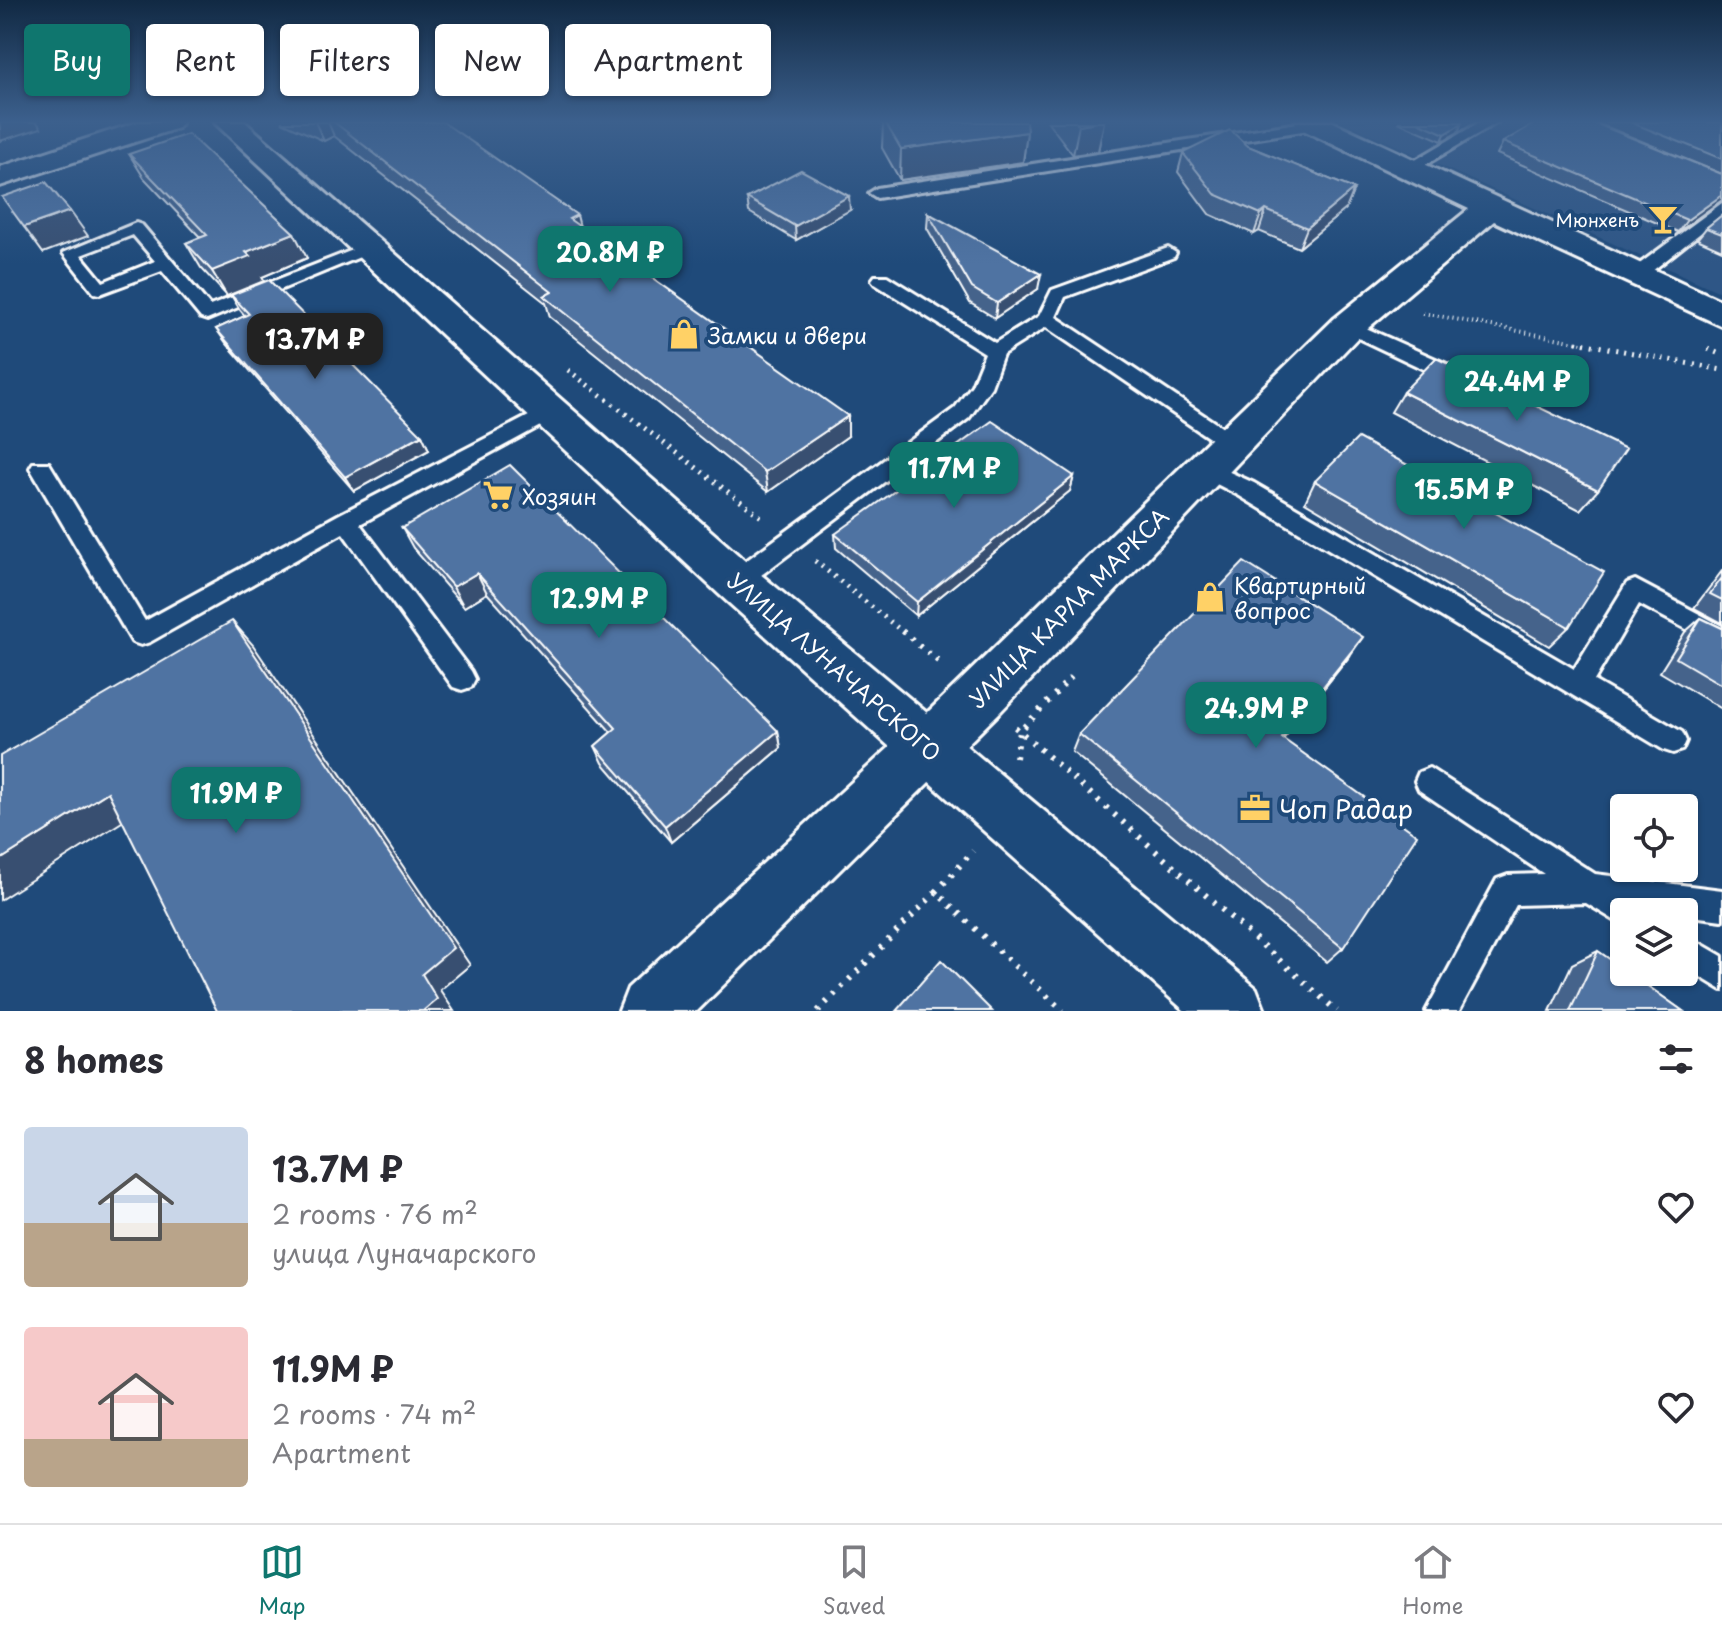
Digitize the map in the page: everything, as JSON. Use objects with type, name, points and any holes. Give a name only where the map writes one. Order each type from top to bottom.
[{"type":"street","points":[[0,177],[24,169]]},
{"type":"street","name":"УЛИЦА ЛУНАЧАРСКОГО","points":[[280,169],[736,581],[1233,1011]]},
{"type":"street","points":[[1408,169],[1722,315]]},
{"type":"street","name":"УЛИЦА КАРЛА МАРКСА","points":[[651,1011],[982,696],[1218,456],[1366,333],[1489,208]]},
{"type":"lane","points":[[877,193],[1027,169]]},
{"type":"lane","points":[[1636,275],[1722,208]]},
{"type":"lane","points":[[166,263],[100,289],[71,253],[136,228],[166,263],[207,314],[369,250]]},
{"type":"lane","points":[[736,581],[793,542],[962,413],[981,387],[995,351],[1046,319],[1058,294],[1168,253]]},
{"type":"lane","points":[[881,280],[995,351]]},
{"type":"lane","points":[[1046,319],[1218,456],[1246,489],[1673,741]]},
{"type":"lane","points":[[1366,333],[1480,388]]},
{"type":"lane","points":[[41,468],[141,635],[548,413]]},
{"type":"lane","points":[[346,521],[462,679]]},
{"type":"lane","points":[[1578,685],[1635,590],[1722,638]]},
{"type":"lane","points":[[1429,781],[1610,902]]},
{"type":"lane","points":[[1442,1011],[1508,890],[1588,888],[1722,905]]},
{"type":"lane","points":[[1698,958],[1722,974]]},
{"type":"path","points":[[1366,333],[1423,313],[1433,304]]},
{"type":"path","points":[[1423,313],[1722,370]]},
{"type":"path","points":[[556,361],[793,542],[982,696],[1337,1011]]},
{"type":"path","points":[[818,1011],[936,892],[1006,813],[1020,731],[1084,662]]},
{"type":"path","points":[[936,892],[1063,1011]]},
{"type":"shaded area","points":[[1448,169],[1722,169],[1722,293]]},
{"type":"building","points":[[144,169],[226,169],[294,233],[246,252],[250,256],[212,271],[186,243],[207,235]]},
{"type":"building","points":[[395,169],[511,169],[577,215],[569,219],[848,416],[765,472],[544,296],[552,292]]},
{"type":"building","points":[[1196,169],[1305,169],[1354,189],[1307,228],[1266,210],[1261,214],[1215,194]]},
{"type":"building","points":[[1567,169],[1710,169],[1722,174],[1722,195],[1687,220]]},
{"type":"building","points":[[801,170],[849,196],[795,226],[747,198]]},
{"type":"building","points":[[46,182],[70,211],[24,227],[2,197]]},
{"type":"building","points":[[928,213],[1041,274],[997,303],[972,288]]},
{"type":"building","points":[[1722,215],[1722,234],[1706,228]]},
{"type":"building","points":[[269,280],[422,435],[345,477],[216,329],[249,314],[231,295]]},
{"type":"building","points":[[1436,358],[1626,449],[1598,490],[1403,392]]},
{"type":"building","points":[[992,421],[1074,476],[917,602],[835,534]]},
{"type":"building","points":[[1358,438],[1604,572],[1569,627],[1315,481]]},
{"type":"building","points":[[510,465],[778,731],[665,826],[595,746],[616,728],[477,573],[453,587],[402,528]]},
{"type":"building","points":[[1244,562],[1363,637],[1282,738],[1417,835],[1343,948],[1079,734]]},
{"type":"building","points":[[1722,578],[1722,600],[1710,594]]},
{"type":"building","points":[[1701,618],[1722,628],[1722,685],[1676,658]]},
{"type":"building","points":[[232,621],[453,948],[422,974],[437,999],[423,1011],[217,1011],[108,792],[0,860],[0,756]]},
{"type":"building","points":[[1598,951],[1610,959],[1610,986],[1648,986],[1683,1011],[1570,1011]]},
{"type":"building","points":[[941,960],[992,1011],[896,1011]]},
{"type":"place","name":"Мюнхенъ","points":[[1663,219]]},
{"type":"place","name":"Замки и двери","points":[[684,334]]},
{"type":"place","name":"Хозяин","points":[[498,495]]},
{"type":"place","name":"Квартирный вопрос","points":[[1210,597]]},
{"type":"place","name":"Чоп Радар","points":[[1255,808]]}]
